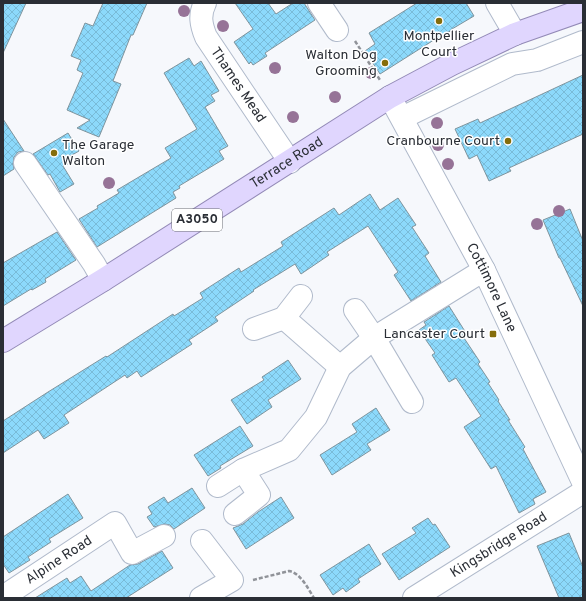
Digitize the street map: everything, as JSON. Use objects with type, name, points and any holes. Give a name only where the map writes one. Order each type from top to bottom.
[{"type":"main road","name":"Terrace Road","points":[[3,341],[290,162],[387,91],[452,64],[515,34],[583,10]]},
{"type":"street","name":"Thames Mead","points":[[205,3],[202,8],[201,17],[202,26],[206,37],[290,162]]},
{"type":"street","points":[[319,3],[337,30]]},
{"type":"street","points":[[497,3],[515,34]]},
{"type":"street","points":[[547,22],[560,50]]},
{"type":"street","points":[[402,118],[512,64],[537,60],[583,42]]},
{"type":"street","name":"Cottimore Lane","points":[[387,91],[484,270],[583,482]]},
{"type":"street","points":[[25,163],[94,264],[103,280]]},
{"type":"street","points":[[218,486],[243,470],[289,450],[316,417],[340,367],[374,338],[484,270]]},
{"type":"street","points":[[254,329],[284,318],[301,296]]},
{"type":"street","points":[[355,310],[374,338],[412,402]]},
{"type":"street","points":[[284,318],[340,367]]},
{"type":"street","points":[[235,514],[259,496],[243,470]]},
{"type":"street","name":"Kingsbridge Road","points":[[414,598],[583,492]]},
{"type":"street","name":"Alpine Road","points":[[3,596],[115,523],[132,553],[164,536]]},
{"type":"street","points":[[201,598],[232,580],[202,541]]},
{"type":"path","points":[[337,30],[348,31],[387,91]]},
{"type":"path","points":[[232,580],[255,580],[294,572],[298,575],[314,598]]},
{"type":"building","points":[[3,3],[26,3],[3,53]]},
{"type":"building","points":[[103,3],[147,3],[133,35],[131,35],[113,81],[121,84],[99,137],[77,128],[90,120],[67,110],[83,73],[77,70],[81,60],[71,56],[85,23],[93,26]]},
{"type":"building","points":[[235,3],[268,3],[276,14],[293,3],[304,3],[315,20],[265,53],[267,56],[253,65],[251,62],[249,64],[234,42],[253,29]]},
{"type":"building","points":[[417,3],[466,3],[474,16],[380,74],[365,51],[375,44],[369,33]]},
{"type":"building","points":[[189,58],[194,66],[201,61],[219,91],[211,95],[215,101],[205,107],[228,146],[219,151],[224,159],[179,186],[180,188],[173,192],[176,198],[97,247],[79,219],[119,193],[117,190],[171,158],[165,148],[197,129],[164,73]]},
{"type":"building","name":"Cranbourne Court","points":[[583,75],[583,134],[509,168],[511,171],[489,181],[477,155],[469,159],[455,129],[478,119],[480,123]]},
{"type":"building","name":"The Garage Walton","points":[[3,119],[24,151],[18,152],[14,157],[14,169],[3,176]]},
{"type":"building","name":"The Garage Walton","points":[[68,133],[79,151],[65,159],[68,164],[63,166],[74,184],[60,192],[50,174],[48,175],[33,154]]},
{"type":"building","points":[[370,194],[380,210],[398,198],[416,225],[412,227],[429,253],[425,256],[441,282],[411,301],[394,275],[398,272],[368,226],[327,252],[329,255],[301,274],[295,264],[253,290],[254,291],[215,317],[218,321],[189,340],[192,344],[141,377],[137,371],[127,378],[125,375],[64,415],[69,423],[44,439],[38,430],[3,453],[3,421],[106,356],[107,357],[173,314],[174,316],[203,298],[200,293],[239,268],[241,272],[283,246],[281,242],[334,208],[339,215]]},
{"type":"building","points":[[570,209],[583,241],[583,306],[559,258],[543,220]]},
{"type":"building","points":[[57,232],[76,260],[45,279],[46,282],[3,306],[3,263]]},
{"type":"building","points":[[449,306],[466,333],[462,335],[480,362],[478,364],[490,382],[488,383],[510,420],[508,420],[525,447],[523,449],[546,492],[533,499],[535,504],[519,513],[496,466],[491,469],[464,427],[481,416],[456,378],[449,382],[432,355],[435,353],[419,330],[426,325],[424,322]]},
{"type":"building","points":[[288,360],[301,379],[268,400],[272,407],[247,424],[231,400],[264,380],[262,377]]},
{"type":"building","points":[[376,408],[390,430],[367,444],[371,450],[332,475],[320,455],[357,432],[352,424]]},
{"type":"building","points":[[240,426],[253,446],[220,466],[221,468],[208,476],[194,455]]},
{"type":"building","points":[[192,488],[205,508],[174,529],[170,525],[165,524],[154,527],[147,517],[152,514],[148,507],[164,497],[168,503]]},
{"type":"building","points":[[68,494],[83,518],[49,539],[51,542],[28,557],[30,560],[9,573],[3,564],[3,537]]},
{"type":"building","points":[[281,497],[294,518],[246,549],[233,528],[243,524]]},
{"type":"building","points":[[428,518],[433,525],[435,524],[450,547],[399,580],[382,554],[416,533],[412,528]]},
{"type":"building","points":[[569,533],[583,567],[583,598],[559,598],[537,546]]},
{"type":"building","points":[[369,544],[381,564],[358,579],[360,582],[346,592],[343,588],[333,595],[320,575]]},
{"type":"building","points":[[162,551],[173,568],[126,598],[35,598],[67,578],[70,583],[81,576],[91,591],[130,565],[138,564]]},
{"type":"place","name":"Montpellier Court","points":[[439,21]]},
{"type":"place","name":"Walton Dog Grooming","points":[[385,63]]},
{"type":"place","name":"Cranbourne Court","points":[[508,141]]},
{"type":"place","name":"The Garage Walton","points":[[54,153]]},
{"type":"place","name":"Lancaster Court","points":[[493,334]]}]
